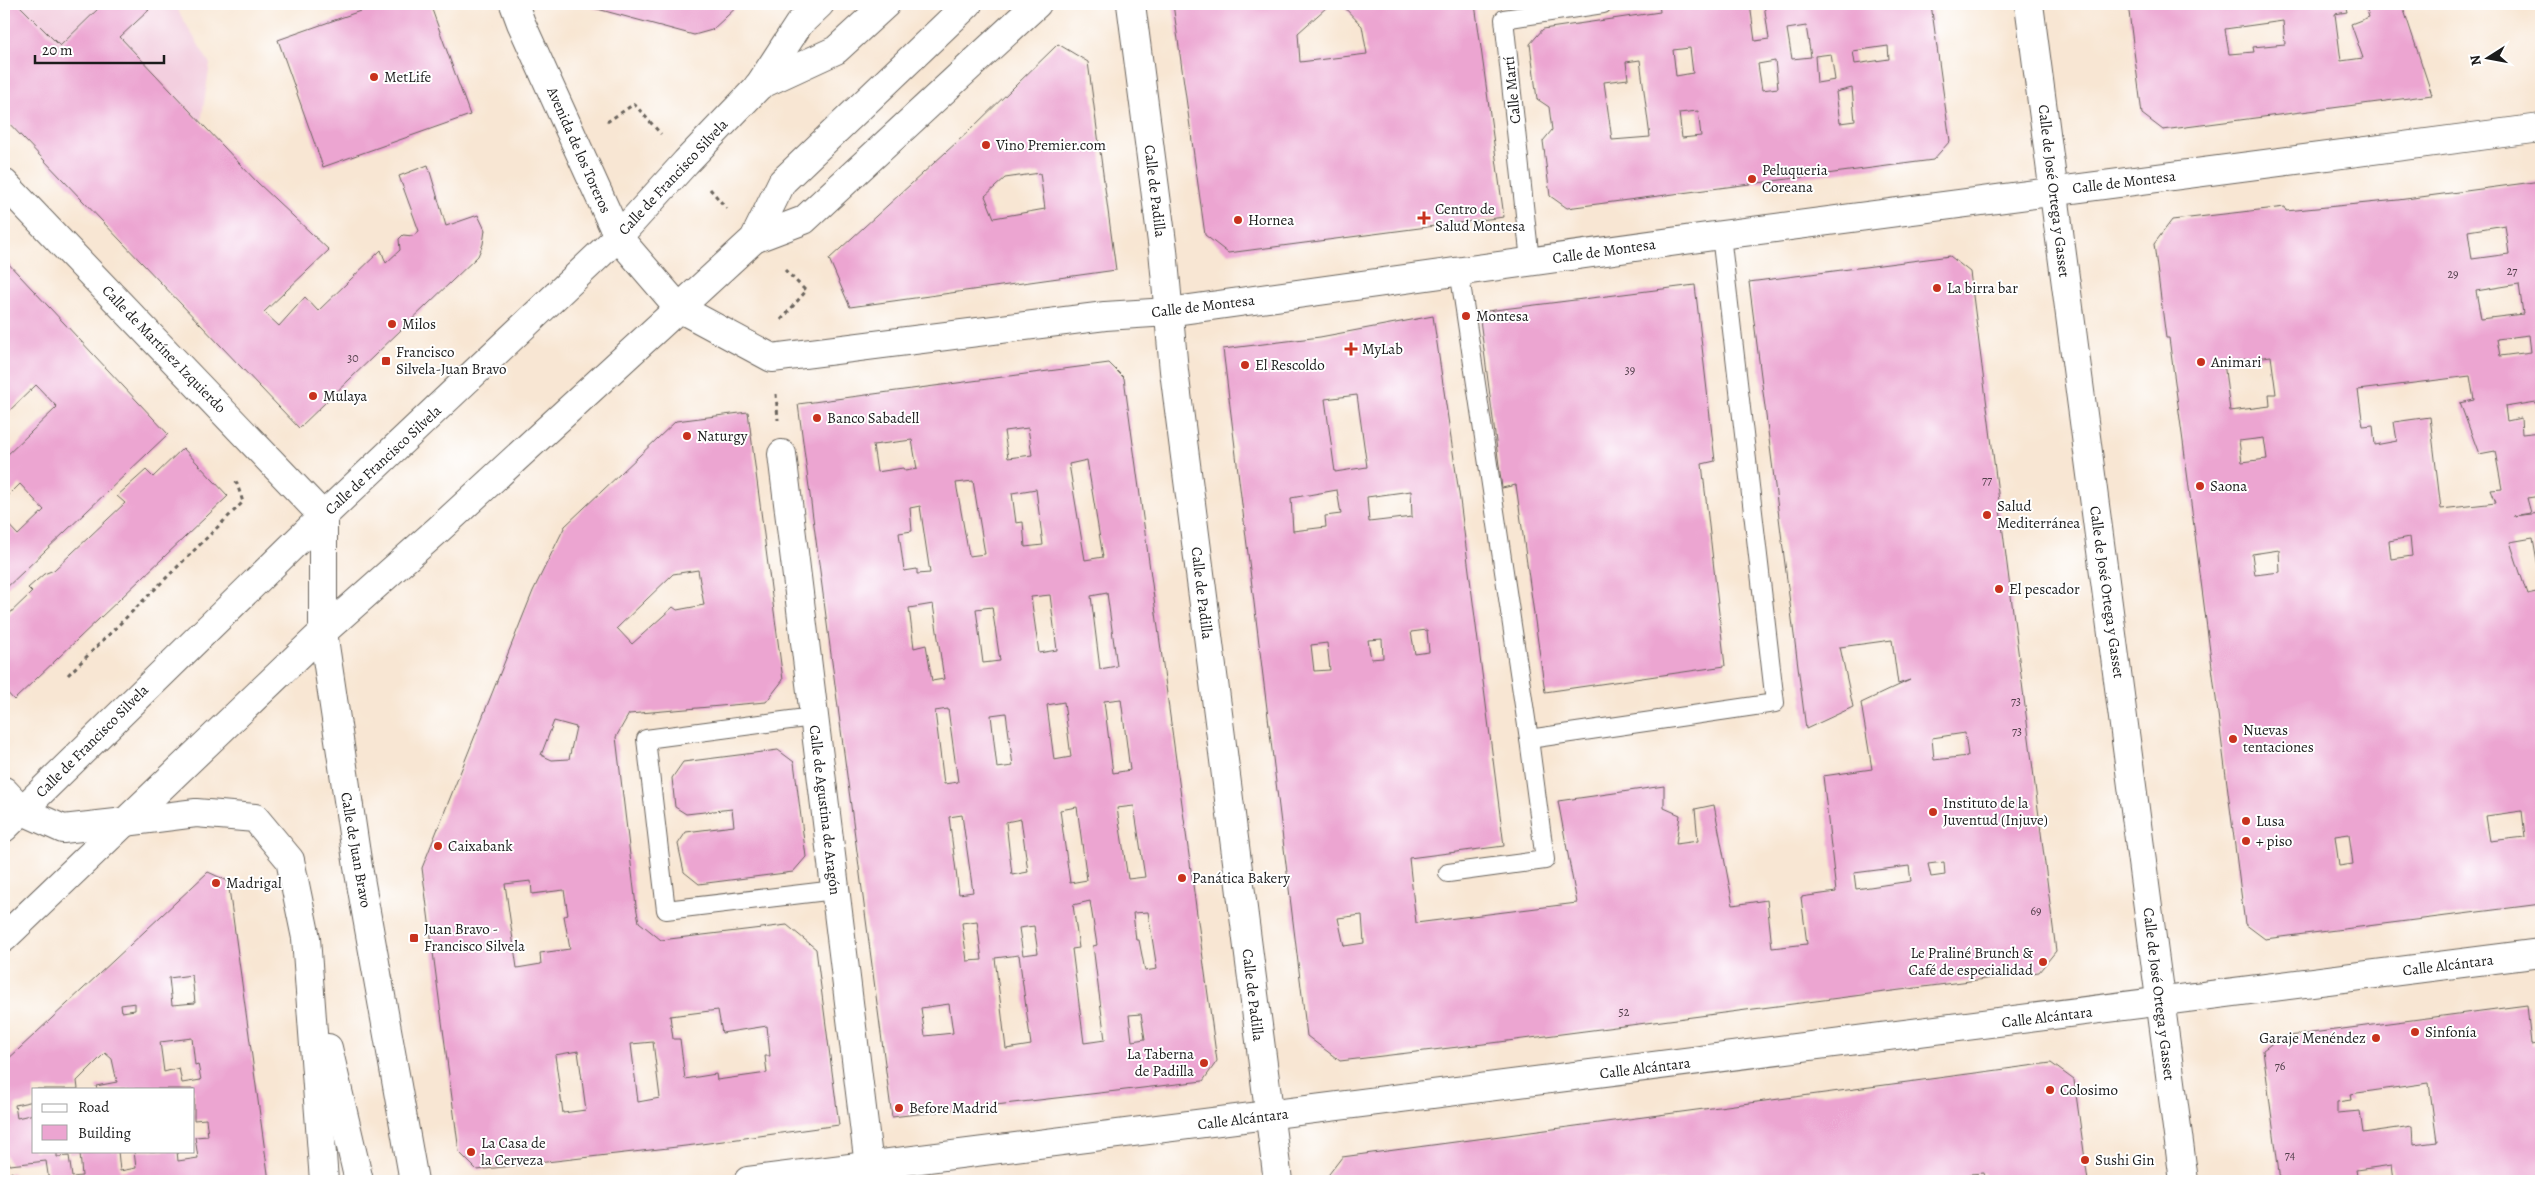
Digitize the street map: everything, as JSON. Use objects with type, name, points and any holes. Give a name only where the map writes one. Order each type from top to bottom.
[{"type":"street","name":"Avenida de los Toreros","points":[[514,4],[618,237],[679,308]]},
{"type":"street","name":"Calle de Francisco Silvela","points":[[13,819],[323,516],[618,237],[758,87],[799,24],[820,4]]},
{"type":"street","name":"Calle de Francisco Silvela","points":[[758,87],[836,50],[886,4]]},
{"type":"street","points":[[4,938],[323,632],[439,529],[754,239],[782,182],[968,4]]},
{"type":"street","points":[[754,239],[804,220],[1037,4]]},
{"type":"street","name":"Calle de Padilla","points":[[1131,4],[1163,250],[1168,312],[1230,816],[1278,1181]]},
{"type":"street","name":"Calle de José Ortega y Gasset","points":[[2029,4],[2184,1181]]},
{"type":"street","name":"Calle de Montesa","points":[[763,354],[1105,316],[1168,312],[1720,235],[2541,128]]},
{"type":"street","name":"Calle de Martínez Izquierdo","points":[[4,183],[323,516]]},
{"type":"street","points":[[679,308],[763,354]]},
{"type":"street","name":"Calle de Agustina de Aragón","points":[[782,454],[869,1166]]},
{"type":"street","name":"Calle de Juan Bravo","points":[[323,516],[323,632],[358,867],[414,1181]]},
{"type":"street","points":[[4,791],[13,819],[63,829],[196,813],[255,818],[290,860],[328,1048],[360,1181]]},
{"type":"street","points":[[306,938],[324,1181]]},
{"type":"street","name":"Calle Alcántara","points":[[748,1181],[2541,953]]},
{"type":"lane","name":"Calle Martí","points":[[1530,261],[1504,19],[1603,4]]},
{"type":"lane","points":[[1529,739],[1775,703],[1720,235]]},
{"type":"lane","points":[[1448,873],[1545,860],[1529,739],[1459,270]]},
{"type":"lane","points":[[813,717],[646,739],[666,910],[835,890]]},
{"type":"path","points":[[576,142],[634,104],[754,239],[806,291],[763,354],[782,454]]},
{"type":"path","points":[[68,675],[243,502],[231,466],[254,442]]},
{"type":"shaded area","points":[[4,4],[174,4],[210,64],[201,122],[120,37],[18,132],[4,118]]},
{"type":"building","points":[[4,4],[18,4],[60,46],[103,4],[142,4],[149,10],[120,37],[258,183],[329,250],[264,312],[279,326],[305,297],[318,311],[381,250],[386,263],[400,250],[399,239],[403,235],[413,236],[419,231],[399,176],[428,165],[446,226],[478,215],[485,230],[483,244],[478,256],[299,428],[4,118]]},
{"type":"building","name":"MetLife","points":[[380,4],[430,4],[470,115],[323,167],[278,40]]},
{"type":"building","points":[[586,4],[740,4],[712,30],[694,35],[590,7]]},
{"type":"building","points":[[1173,4],[1324,4],[1327,7],[1298,33],[1300,62],[1367,54],[1362,26],[1341,4],[1475,4],[1504,217],[1228,253],[1205,235]]},
{"type":"building","points":[[1659,4],[1684,4],[1684,7],[1707,4],[1750,4],[1755,41],[1769,39],[1764,4],[1785,4],[1785,7],[1803,4],[1931,4],[1950,141],[1933,160],[1567,208],[1550,196],[1543,141],[1552,130],[1549,107],[1537,99],[1530,44],[1543,29],[1660,12]],"holes":[[[1806,26],[1811,57],[1792,59],[1787,29]],[[1888,46],[1889,59],[1855,64],[1853,51]],[[1690,48],[1693,73],[1676,76],[1673,50]],[[1831,54],[1835,80],[1817,83],[1815,56]],[[1640,60],[1650,137],[1612,140],[1604,82],[1628,79],[1626,62]],[[1775,61],[1778,88],[1762,90],[1758,64]],[[1852,88],[1855,121],[1840,123],[1836,92]],[[1698,111],[1701,136],[1682,138],[1679,113]]]},
{"type":"building","points":[[2128,4],[2345,4],[2347,12],[2335,14],[2341,61],[2363,58],[2351,24],[2369,17],[2365,4],[2402,4],[2432,95],[2163,130],[2142,114]],"holes":[[[2283,21],[2285,44],[2253,47],[2254,52],[2229,54],[2225,29]]]},
{"type":"building","points":[[1058,44],[1088,62],[1116,270],[850,307],[829,259],[969,131]],"holes":[[[1040,173],[1045,209],[994,218],[985,196],[1005,178]]]},
{"type":"building","points":[[2541,181],[2541,422],[2536,402],[2505,407],[2507,421],[2521,418],[2522,434],[2541,432],[2541,496],[2527,498],[2531,513],[2513,516],[2541,513],[2541,584],[2533,538],[2510,542],[2527,594],[2541,591],[2541,619],[2536,620],[2539,632],[2541,632],[2541,904],[2265,939],[2245,924],[2184,449],[2169,338],[2166,338],[2154,244],[2172,220],[2285,207],[2286,211],[2398,200]],"holes":[[[2505,225],[2509,254],[2472,259],[2468,231]],[[2519,284],[2523,314],[2481,319],[2476,291]],[[2529,335],[2531,352],[2500,356],[2497,339]],[[2271,356],[2276,394],[2269,394],[2270,406],[2230,411],[2224,362]],[[2470,376],[2474,400],[2460,403],[2479,454],[2495,451],[2502,489],[2491,490],[2496,503],[2441,509],[2430,417],[2394,422],[2397,441],[2375,445],[2373,425],[2363,426],[2358,390]],[[2264,438],[2267,459],[2242,462],[2239,441]],[[2410,537],[2412,556],[2391,559],[2389,541]],[[2279,550],[2280,572],[2255,575],[2252,554]],[[2522,811],[2525,837],[2490,841],[2486,816]],[[2349,834],[2353,864],[2339,866],[2335,836]]]},
{"type":"building","points":[[1950,256],[1970,272],[2056,951],[2039,972],[1340,1061],[1307,1036],[1223,349],[1320,337],[1433,316],[1460,500],[1504,846],[1409,858],[1416,923],[1577,903],[1558,801],[1664,786],[1664,808],[1680,815],[1676,844],[1698,841],[1695,809],[1714,805],[1733,905],[1767,900],[1772,948],[1807,944],[1801,897],[1836,892],[1823,776],[1872,769],[1861,703],[1910,680],[1898,684],[1892,640],[1840,647],[1853,707],[1806,729],[1749,282]],"holes":[[[1357,395],[1367,467],[1335,472],[1325,399]],[[1337,490],[1341,514],[1325,516],[1326,527],[1293,531],[1291,498]],[[1411,491],[1412,517],[1369,522],[1367,497]],[[1427,630],[1429,652],[1415,654],[1411,632]],[[1382,639],[1383,658],[1371,659],[1368,640]],[[1327,643],[1330,670],[1314,671],[1311,645]],[[1965,733],[1968,756],[1934,760],[1932,738]],[[1944,862],[1945,875],[1931,877],[1928,864]],[[1909,866],[1911,881],[1856,889],[1854,873]],[[1362,915],[1364,943],[1344,946],[1338,918]]]},
{"type":"building","points":[[4,259],[168,434],[4,590],[4,520],[18,535],[44,510],[20,484],[4,500],[4,458],[57,407],[36,385],[7,413],[4,409]]},
{"type":"building","points":[[1695,285],[1715,461],[1702,464],[1725,666],[1545,692],[1516,485],[1502,488],[1479,312]]},
{"type":"building","points":[[1109,363],[1124,378],[1217,1061],[1203,1081],[892,1117],[798,404]],"holes":[[[1028,428],[1032,455],[1008,458],[1004,431]],[[912,440],[917,469],[905,471],[903,468],[877,472],[873,445]],[[1087,460],[1103,557],[1085,560],[1069,464]],[[973,481],[985,554],[969,556],[956,483]],[[1036,489],[1043,545],[1025,547],[1023,522],[1016,523],[1012,493]],[[920,506],[930,573],[917,574],[917,569],[904,571],[899,533],[912,531],[910,508]],[[1107,593],[1117,666],[1100,669],[1091,596]],[[1050,595],[1057,650],[1039,653],[1031,597]],[[933,604],[944,679],[932,681],[926,645],[914,648],[909,608]],[[992,607],[1000,661],[983,663],[976,609]],[[1121,699],[1130,770],[1113,773],[1104,701]],[[1064,702],[1071,757],[1054,760],[1047,705]],[[948,709],[958,782],[944,784],[935,711]],[[1006,713],[1013,766],[997,768],[991,715]],[[1134,806],[1145,877],[1128,879],[1117,808]],[[1077,807],[1087,880],[1070,883],[1060,810]],[[962,815],[973,892],[959,894],[949,817]],[[1021,819],[1028,872],[1012,875],[1006,822]],[[1090,901],[1097,945],[1093,946],[1105,1040],[1084,1043],[1072,949],[1079,948],[1073,905]],[[1148,912],[1157,969],[1145,971],[1139,940],[1136,940],[1133,913]],[[977,921],[982,960],[967,961],[962,923]],[[1034,926],[1038,953],[1023,955],[1019,928]],[[1019,955],[1031,1045],[1006,1049],[995,958]],[[949,1004],[953,1033],[925,1036],[921,1008]],[[1141,1014],[1145,1039],[1132,1041],[1129,1015]]]},
{"type":"building","points":[[748,412],[783,680],[766,702],[629,714],[616,737],[639,922],[661,940],[787,925],[816,949],[839,1125],[694,1145],[477,1170],[459,1152],[422,868],[533,591],[565,526],[676,421]],"holes":[[[698,570],[704,605],[677,610],[673,607],[632,644],[617,628],[673,574]],[[554,721],[576,727],[569,759],[552,760],[541,755]],[[531,881],[532,894],[564,890],[568,915],[564,916],[570,949],[540,953],[541,964],[517,968],[505,884]],[[718,1010],[722,1033],[767,1026],[770,1056],[765,1056],[767,1073],[717,1080],[716,1074],[685,1079],[680,1039],[673,1039],[670,1016]],[[653,1042],[660,1098],[638,1102],[631,1044]],[[578,1051],[586,1110],[563,1113],[555,1055]]]},
{"type":"building","points":[[183,448],[228,496],[14,700],[4,689],[4,619],[32,592],[28,588],[44,574],[54,570],[125,503],[117,496],[146,470],[153,477]]},
{"type":"building","points":[[778,750],[794,762],[806,857],[793,872],[699,884],[684,872],[678,844],[686,832],[734,826],[732,809],[686,814],[675,807],[672,778],[683,762]]},
{"type":"building","points":[[208,872],[228,881],[269,1181],[49,1181],[46,1161],[10,1165],[4,1151],[4,1063]],"holes":[[[192,975],[195,1003],[172,1005],[169,978]],[[135,1003],[135,1010],[122,1012],[121,1005]],[[192,1038],[195,1065],[198,1064],[201,1080],[182,1083],[179,1068],[164,1072],[160,1042]]]},
{"type":"building","points":[[2527,1005],[2531,1045],[2541,1043],[2541,1181],[2394,1181],[2392,1165],[2356,1170],[2358,1181],[2280,1181],[2263,1050],[2281,1037]],"holes":[[[2429,1083],[2437,1142],[2413,1145],[2412,1126],[2363,1133],[2360,1111],[2337,1113],[2337,1102],[2351,1100],[2350,1094]]]},
{"type":"building","points":[[2051,1063],[2074,1080],[2088,1181],[1986,1181],[1984,1173],[1969,1174],[1970,1181],[1326,1181],[1326,1178],[1342,1157]]},
{"type":"building","points":[[12,1172],[16,1181],[4,1181],[4,1177]]},
{"type":"building","points":[[1211,1177],[1217,1181],[1183,1181],[1183,1180]]},
{"type":"place","name":"MetLife","points":[[374,77]]},
{"type":"place","name":"Vino Premier.com","points":[[986,145]]},
{"type":"place","name":"Peluqueria Coreana","points":[[1752,179]]},
{"type":"place","name":"Centro de Salud Montesa","points":[[1424,218]]},
{"type":"place","name":"Hornea","points":[[1238,220]]},
{"type":"place","name":"La birra bar","points":[[1937,288]]},
{"type":"place","name":"Montesa","points":[[1466,316]]},
{"type":"place","name":"Milos","points":[[392,324]]},
{"type":"place","name":"MyLab","points":[[1351,349]]},
{"type":"place","name":"Francisco Silvela-Juan Bravo","points":[[386,361]]},
{"type":"place","name":"Animari","points":[[2201,362]]},
{"type":"place","name":"El Rescoldo","points":[[1245,365]]},
{"type":"place","name":"Mulaya","points":[[313,396]]},
{"type":"place","name":"Banco Sabadell","points":[[817,418]]},
{"type":"place","name":"Naturgy","points":[[687,436]]},
{"type":"place","name":"Saona","points":[[2200,486]]},
{"type":"place","name":"Salud Mediterránea","points":[[1987,515]]},
{"type":"place","name":"El pescador","points":[[1999,589]]},
{"type":"place","name":"Nuevas tentaciones","points":[[2233,739]]},
{"type":"place","name":"Instituto de la Juventud (Injuve)","points":[[1933,812]]},
{"type":"place","name":"Lusa","points":[[2246,821]]},
{"type":"place","name":"+ piso","points":[[2246,841]]},
{"type":"place","name":"Caixabank","points":[[438,846]]},
{"type":"place","name":"Panática Bakery","points":[[1182,878]]},
{"type":"place","name":"Madrigal","points":[[216,883]]},
{"type":"place","name":"Juan Bravo - Francisco Silvela","points":[[414,938]]},
{"type":"place","name":"Le Praliné Brunch & Café de especialidad","points":[[2043,962]]},
{"type":"place","name":"Sinfonía","points":[[2415,1032]]},
{"type":"place","name":"Garaje Menéndez","points":[[2376,1038]]},
{"type":"place","name":"La Taberna de Padilla","points":[[1204,1063]]},
{"type":"place","name":"Colosimo","points":[[2050,1090]]},
{"type":"place","name":"Before Madrid","points":[[899,1108]]},
{"type":"place","name":"La Casa de la Cerveza","points":[[471,1152]]},
{"type":"place","name":"Sushi Gin","points":[[2085,1160]]}]
